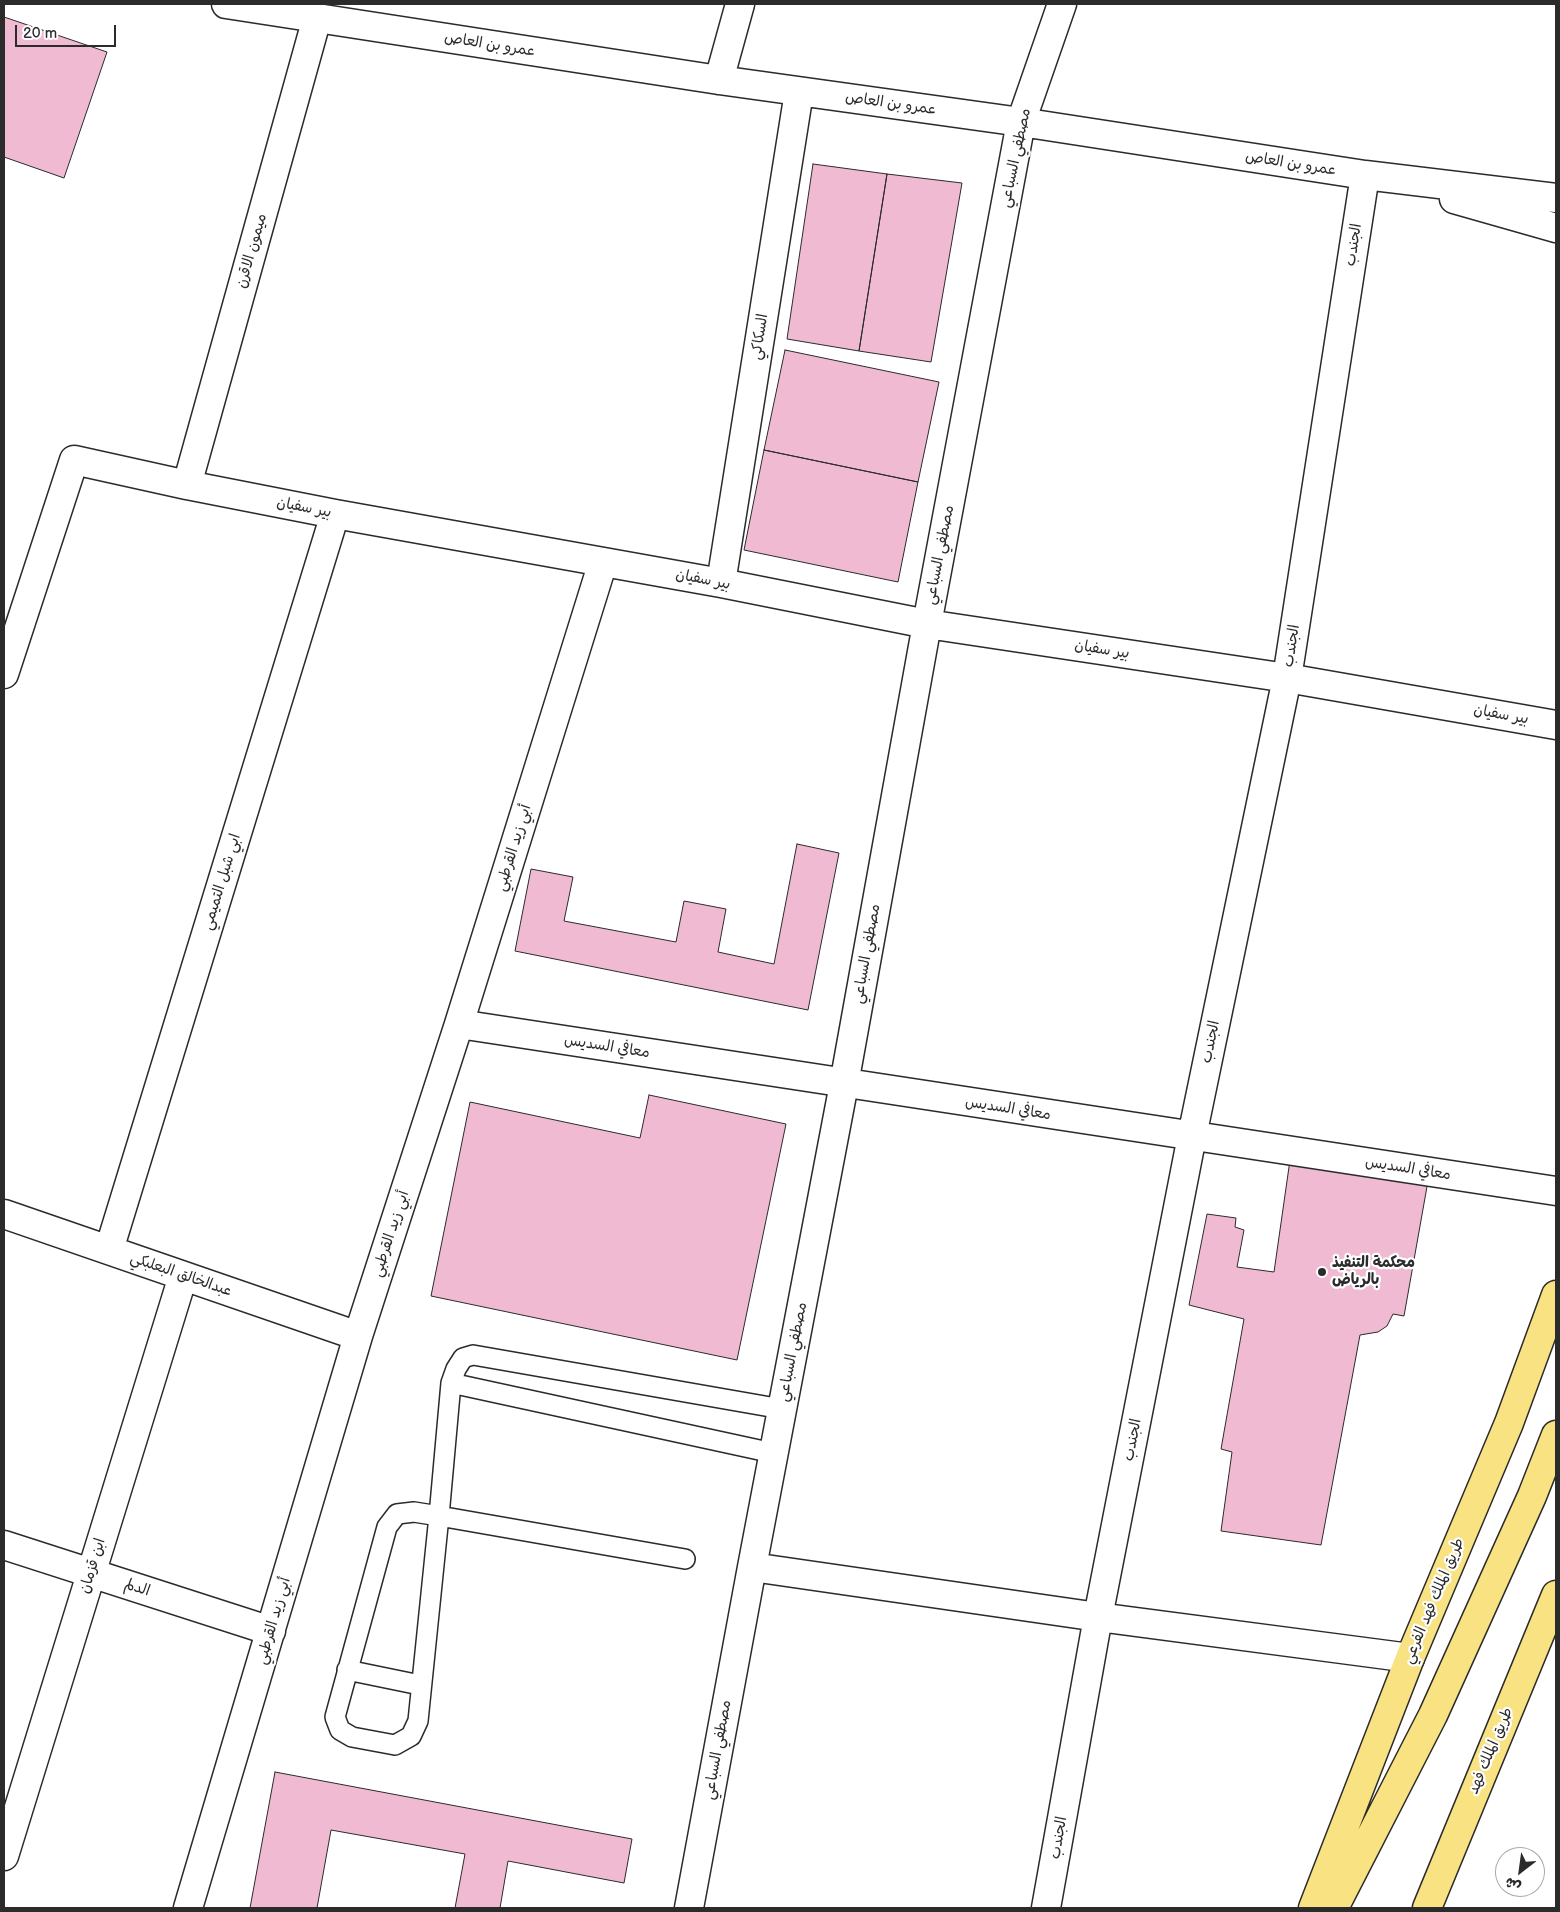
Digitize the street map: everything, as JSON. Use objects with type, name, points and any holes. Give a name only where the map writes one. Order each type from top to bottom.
[{"type":"main road","name":"طريق الملك فهد الفرعي","points":[[1313,1908],[1410,1658],[1509,1423],[1556,1296]]},
{"type":"main road","points":[[1334,1908],[1433,1715],[1532,1496],[1556,1435]]},
{"type":"main road","name":"طريق الملك فهد","points":[[1427,1908],[1556,1595]]},
{"type":"street","name":"عمرو بن العاص","points":[[226,4],[799,92],[1021,122],[1368,175],[1556,198]]},
{"type":"street","points":[[719,80],[740,4]]},
{"type":"street","name":"مصطفي السباعي","points":[[689,1908],[773,1453],[844,1084],[927,624],[1021,122],[1062,4]]},
{"type":"street","name":"ميمون الاقرن","points":[[187,485],[317,18]]},
{"type":"street","name":"السكاكي","points":[[721,583],[799,92]]},
{"type":"street","points":[[1368,175],[1556,228]]},
{"type":"street","name":"الجندب","points":[[1046,1908],[1098,1617],[1192,1136],[1287,678],[1368,175]]},
{"type":"street","name":"بير سفيان","points":[[4,674],[74,460],[187,485],[335,514],[721,583],[927,624],[1287,678],[1556,725]]},
{"type":"street","name":"ابي شبل التميمي","points":[[109,1250],[335,514]]},
{"type":"street","name":"أبي زيد القرطبي","points":[[188,1908],[358,1336],[459,1024],[603,562]]},
{"type":"street","name":"معافي السديس","points":[[459,1024],[1556,1191]]},
{"type":"street","name":"عبدالخالق البعلبكي","points":[[4,1214],[358,1336]]},
{"type":"street","name":"ابن قزمان","points":[[6,1843],[183,1276]]},
{"type":"street","name":"الدلم","points":[[4,1545],[270,1631]]},
{"type":"street","points":[[752,1567],[1098,1617],[1410,1658]]},
{"type":"lane","points":[[686,1559],[439,1516],[414,1512],[397,1514],[387,1527],[347,1670],[335,1717],[340,1730],[352,1737],[395,1745],[411,1736],[418,1721],[420,1686],[439,1516],[451,1383],[456,1369],[463,1358],[473,1354],[782,1409]]},
{"type":"lane","points":[[451,1383],[773,1453]]},
{"type":"lane","points":[[347,1670],[420,1686]]},
{"type":"building","points":[[4,17],[107,52],[64,178],[4,157]]},
{"type":"building","points":[[813,164],[887,174],[859,351],[787,339]]},
{"type":"building","points":[[887,174],[962,183],[931,362],[859,351]]},
{"type":"building","points":[[785,350],[939,382],[918,482],[764,450]]},
{"type":"building","points":[[764,450],[918,482],[898,582],[744,550]]},
{"type":"building","points":[[797,844],[839,853],[808,1010],[515,951],[531,869],[573,877],[564,921],[676,942],[684,901],[726,909],[718,952],[774,964]]},
{"type":"building","points":[[649,1095],[786,1124],[737,1360],[431,1296],[470,1102],[640,1138]]},
{"type":"building","points":[[1290,1160],[1428,1181],[1404,1316],[1393,1314],[1387,1326],[1378,1332],[1360,1335],[1321,1545],[1221,1531],[1232,1452],[1221,1449],[1244,1319],[1189,1305],[1207,1214],[1236,1218],[1235,1227],[1244,1230],[1237,1267],[1274,1272]]},
{"type":"building","points":[[275,1772],[632,1839],[624,1883],[508,1861],[500,1908],[455,1908],[465,1854],[331,1830],[317,1908],[250,1908]]},
{"type":"place","name":"محكمة التنفيذ بالرياض","points":[[1322,1272]]}]
